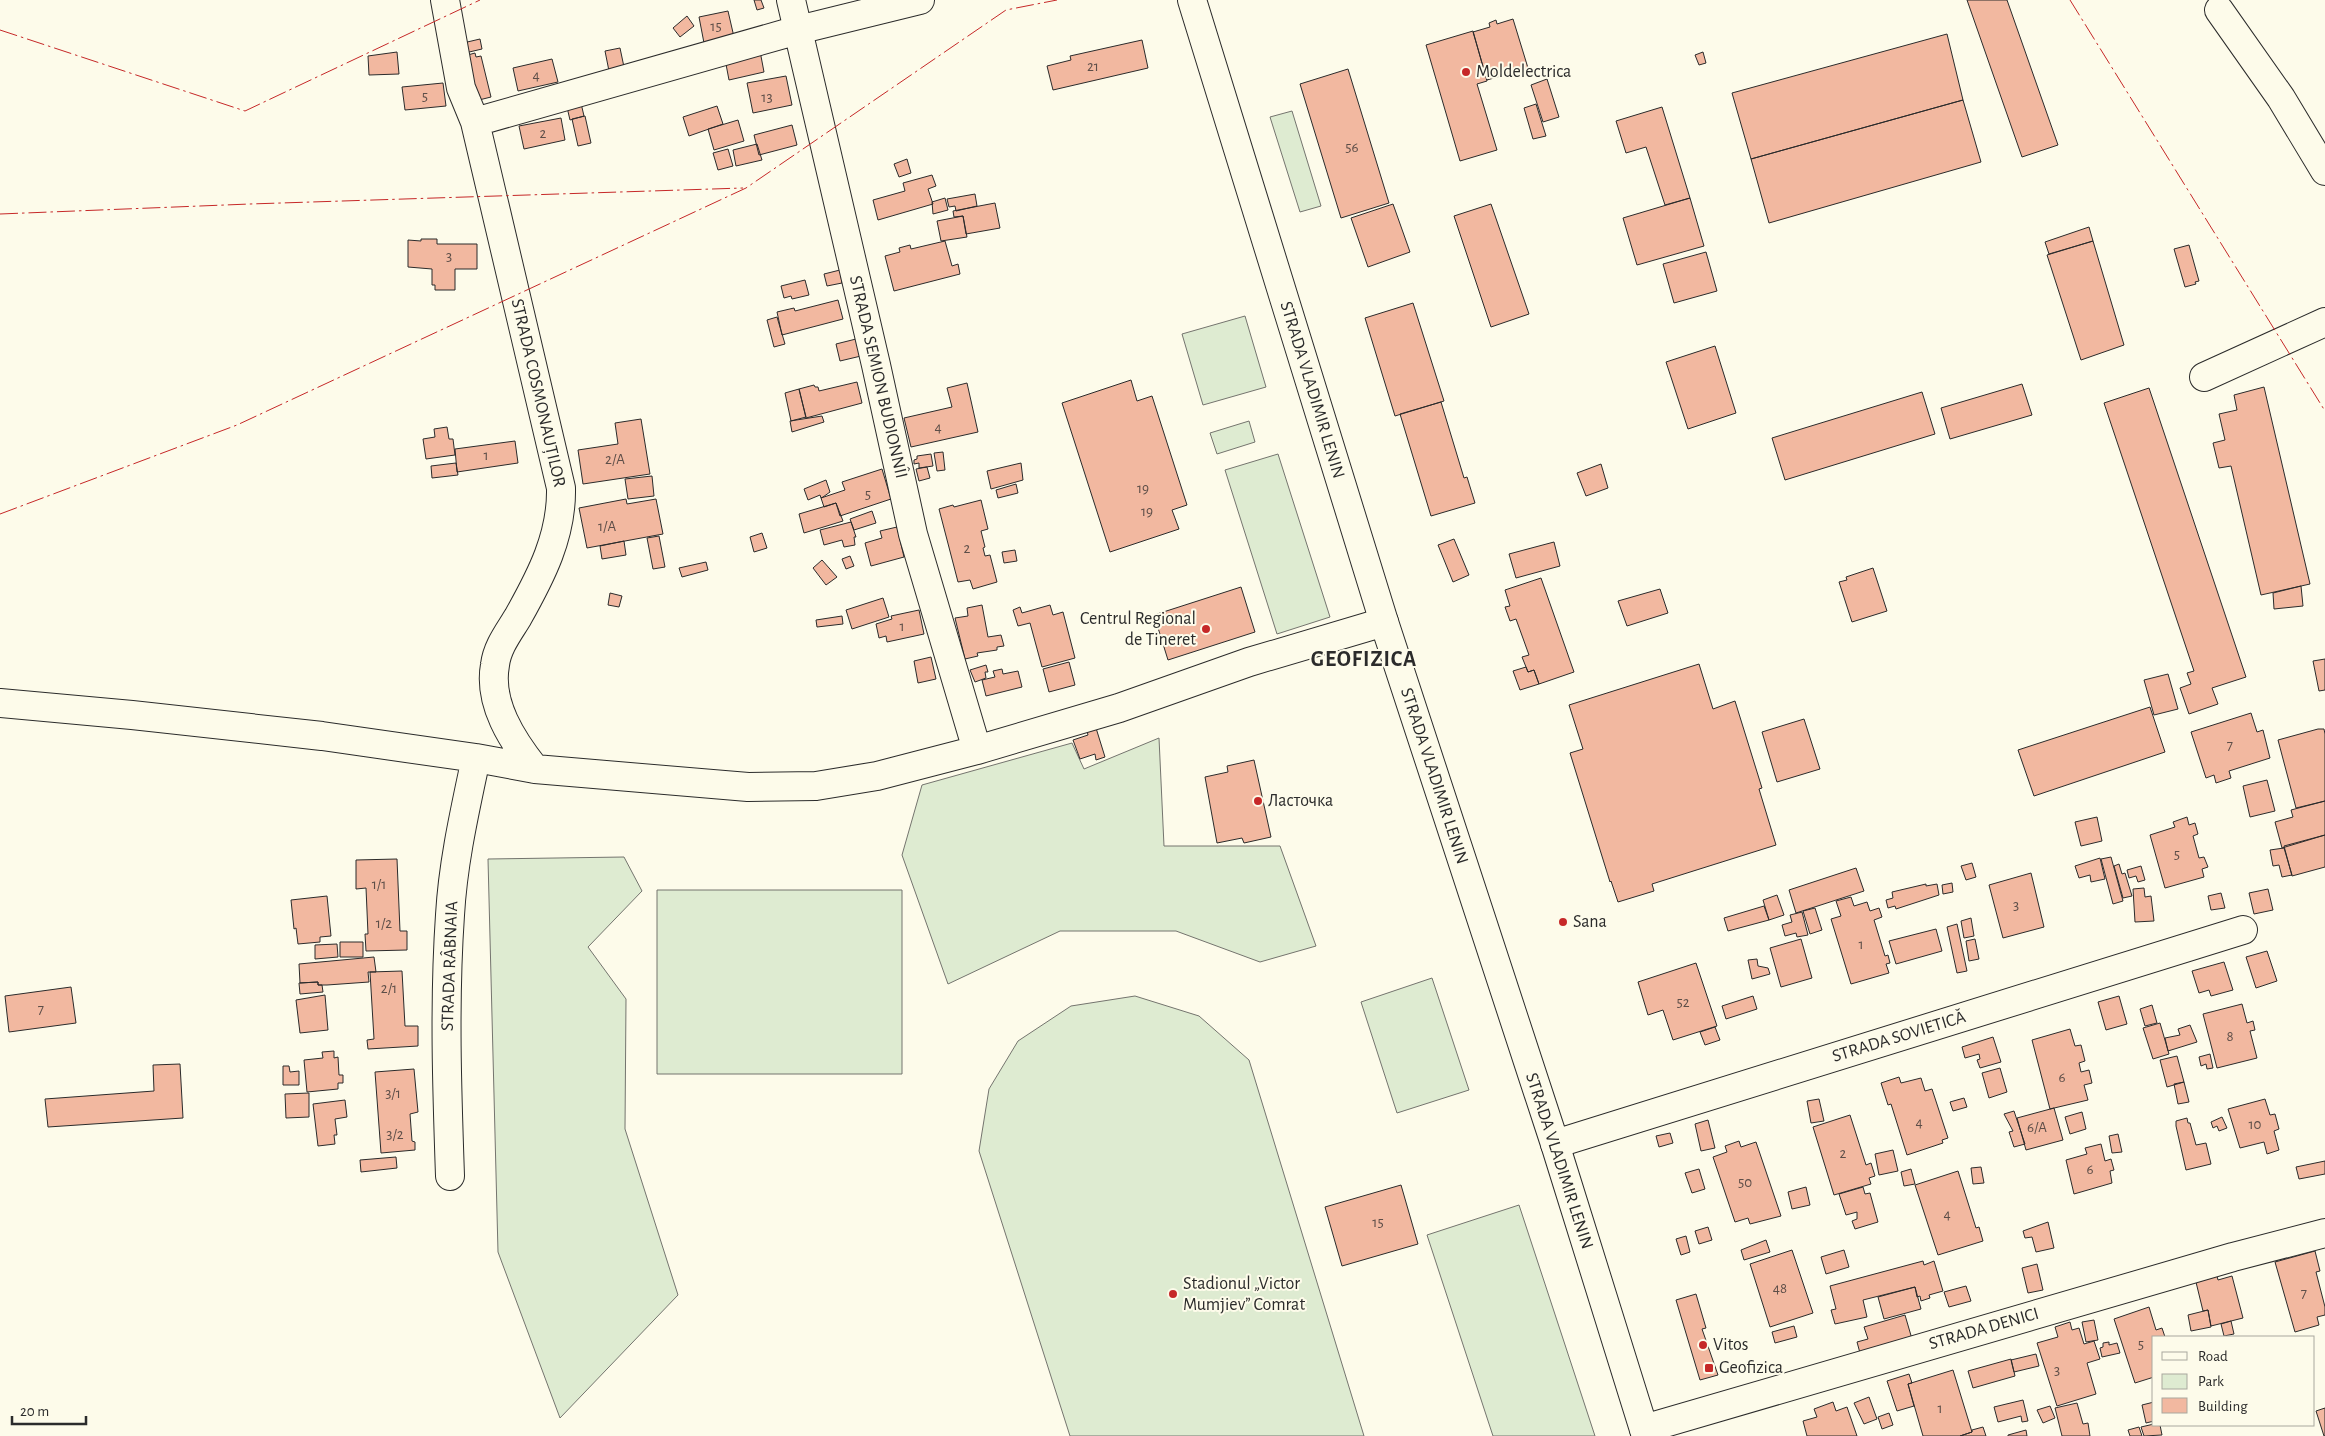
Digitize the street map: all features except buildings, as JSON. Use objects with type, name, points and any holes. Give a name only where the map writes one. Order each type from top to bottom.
[{"type":"street","name":"STRADA COSMONAUȚILOR","points":[[445,0],[461,88],[475,122],[562,488],[562,507],[550,556],[501,645],[493,679],[500,711],[515,744],[535,768]]},
{"type":"street","name":"STRADA SEMION BUDIONNÎI","points":[[790,0],[876,365],[913,534],[978,750]]},
{"type":"street","points":[[475,122],[798,30],[920,0]]},
{"type":"street","name":"STRADA VLADIMIR LENIN","points":[[1192,0],[1384,622],[1555,1144],[1645,1432]]},
{"type":"street","points":[[2219,10],[2280,98],[2325,172]]},
{"type":"street","points":[[2204,377],[2325,322]]},
{"type":"street","points":[[0,703],[132,714],[322,736],[535,768],[748,787],[816,786],[877,776],[978,750],[1119,708],[1249,662],[1384,622]]},
{"type":"street","name":"STRADA RÂBNAIA","points":[[450,1176],[447,1075],[450,914],[461,827],[476,758]]},
{"type":"street","name":"STRADA SOVIETICĂ","points":[[1555,1144],[2243,930]]},
{"type":"street","name":"STRADA DENICI","points":[[1645,1432],[2195,1268],[2325,1232]]},
{"type":"green space","points":[[1292,111],[1321,206],[1300,212],[1270,117]]},
{"type":"green space","points":[[1245,316],[1266,387],[1203,405],[1182,334]]},
{"type":"green space","points":[[1249,421],[1255,442],[1217,454],[1210,433]]},
{"type":"green space","points":[[1278,454],[1330,617],[1277,634],[1225,470]]},
{"type":"green space","points":[[1159,738],[1164,846],[1280,846],[1316,946],[1260,962],[1176,931],[1060,931],[948,984],[902,855],[922,785],[1072,743],[1084,769]]},
{"type":"green space","points":[[624,857],[642,891],[588,947],[626,999],[625,1129],[678,1295],[560,1418],[498,1252],[488,859]]},
{"type":"green space","points":[[657,890],[902,890],[902,1074],[657,1074]]},
{"type":"green space","points":[[1432,978],[1469,1090],[1397,1113],[1361,1002]]},
{"type":"green space","name":"Stadionul „Victor Mumjiev” Comrat","points":[[1135,996],[1199,1016],[1249,1060],[1364,1436],[1070,1436],[979,1151],[989,1089],[1018,1041],[1071,1006]]},
{"type":"green space","points":[[1519,1205],[1595,1436],[1493,1436],[1427,1235]]},
{"type":"power","points":[[0,30],[245,111],[480,0]]},
{"type":"power","points":[[0,514],[237,425],[746,188],[1006,10],[1057,0]]},
{"type":"power","points":[[2070,0],[2325,411]]},
{"type":"power","points":[[0,214],[743,188]]},
{"type":"place","name":"Moldelectrica","points":[[1466,72]]},
{"type":"place","name":"Centrul Regional de Tineret","points":[[1206,629]]},
{"type":"place","name":"Ласточка","points":[[1258,801]]},
{"type":"place","name":"Sana","points":[[1563,922]]},
{"type":"place","name":"Stadionul „Victor Mumjiev” Comrat","points":[[1173,1294]]},
{"type":"place","name":"Vitos","points":[[1703,1345]]},
{"type":"place","name":"Geofizica","points":[[1709,1368]]},
{"type":"district","name":"GEOFIZICA","points":[[1364,659]]}]
